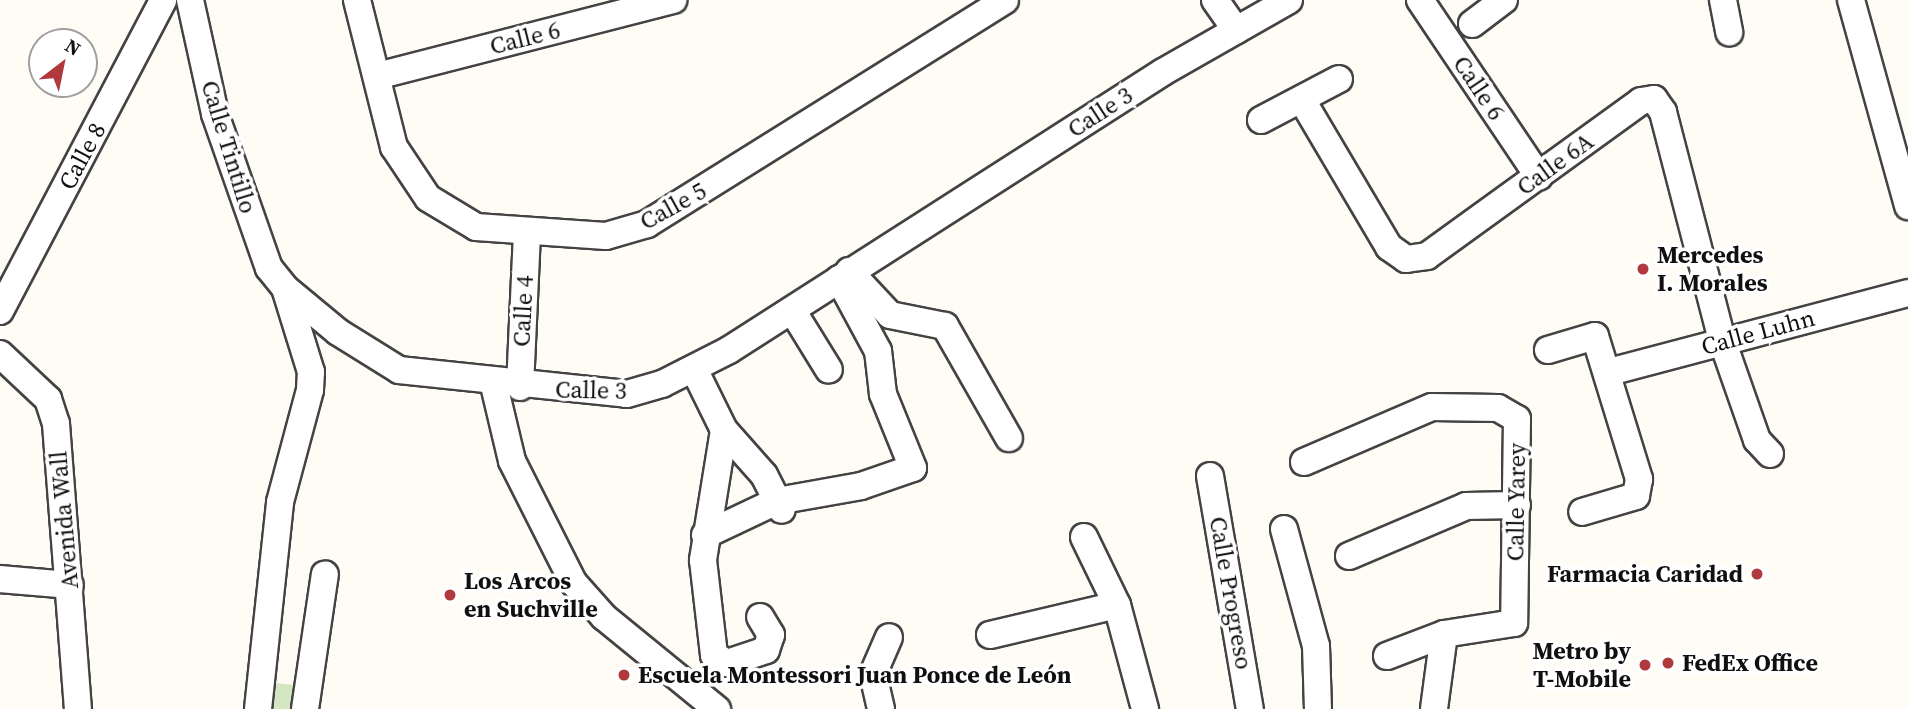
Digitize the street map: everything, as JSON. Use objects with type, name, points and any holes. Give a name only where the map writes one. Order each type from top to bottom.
[{"type":"street","name":"Calle 8","points":[[0,311],[163,0]]},
{"type":"street","name":"Calle Tintillo","points":[[190,0],[219,126],[269,268],[285,288]]},
{"type":"street","name":"Calle 5","points":[[357,0],[394,147],[428,198],[476,227],[527,234],[606,236],[648,224],[1004,0]]},
{"type":"street","name":"Calle 6","points":[[377,76],[673,0]]},
{"type":"street","points":[[1215,0],[1236,30]]},
{"type":"street","name":"Calle 3","points":[[285,288],[338,332],[399,370],[520,387],[627,394],[694,369],[1236,30],[1289,0]]},
{"type":"street","name":"Calle 6","points":[[1420,0],[1539,177]]},
{"type":"street","points":[[1472,24],[1504,0]]},
{"type":"street","points":[[1723,0],[1729,32]]},
{"type":"street","points":[[1850,0],[1908,206]]},
{"type":"street","points":[[1261,120],[1339,79]]},
{"type":"street","name":"Calle 6A","points":[[1302,100],[1389,247],[1406,259],[1427,256],[1641,101],[1654,99],[1663,112],[1722,340]]},
{"type":"street","name":"Calle 4","points":[[520,387],[527,234]]},
{"type":"street","points":[[844,275],[890,315],[945,326],[1009,438]]},
{"type":"street","points":[[705,535],[779,505],[872,483],[913,468],[883,394],[878,351],[844,275]]},
{"type":"street","points":[[258,709],[280,502],[310,390],[311,372],[285,288]]},
{"type":"street","name":"Calle Luhn","points":[[1609,372],[1908,293]]},
{"type":"street","points":[[792,310],[829,370]]},
{"type":"street","points":[[1548,350],[1595,336],[1609,372],[1640,485],[1636,496],[1582,512]]},
{"type":"street","points":[[1722,340],[1757,440],[1770,454]]},
{"type":"street","name":"Avenida Wall","points":[[0,354],[48,399],[70,584],[78,709]]},
{"type":"street","points":[[694,369],[724,430],[764,475],[779,505]]},
{"type":"street","points":[[493,382],[512,461],[573,582],[604,617],[714,706],[727,679],[721,659],[705,535],[724,430]]},
{"type":"street","name":"Calle Yarey","points":[[1304,462],[1432,407],[1498,408],[1517,419],[1514,623],[1444,634]]},
{"type":"street","name":"Calle Progreso","points":[[1210,476],[1250,709]]},
{"type":"street","points":[[1349,556],[1466,506],[1517,505]]},
{"type":"street","points":[[1284,529],[1316,646],[1318,709]]},
{"type":"street","points":[[1084,537],[1117,605],[1143,703]]},
{"type":"street","points":[[305,709],[325,575]]},
{"type":"street","points":[[0,579],[70,584]]},
{"type":"street","points":[[990,635],[1117,605]]},
{"type":"street","points":[[721,659],[766,650],[771,635],[761,618]]},
{"type":"street","points":[[1387,656],[1444,634],[1434,709]]},
{"type":"street","points":[[881,709],[873,674],[890,638]]},
{"type":"green space","points":[[275,683],[304,686],[303,709],[273,709]]},
{"type":"place","name":"Mercedes I. Morales","points":[[1643,269]]},
{"type":"place","name":"Farmacia Caridad","points":[[1757,574]]},
{"type":"place","name":"Los Arcos en Suchville","points":[[450,595]]},
{"type":"place","name":"FedEx Office","points":[[1668,663]]},
{"type":"place","name":"Metro by T-Mobile","points":[[1645,665]]},
{"type":"place","name":"Escuela Montessori Juan Ponce de León","points":[[624,675]]}]
